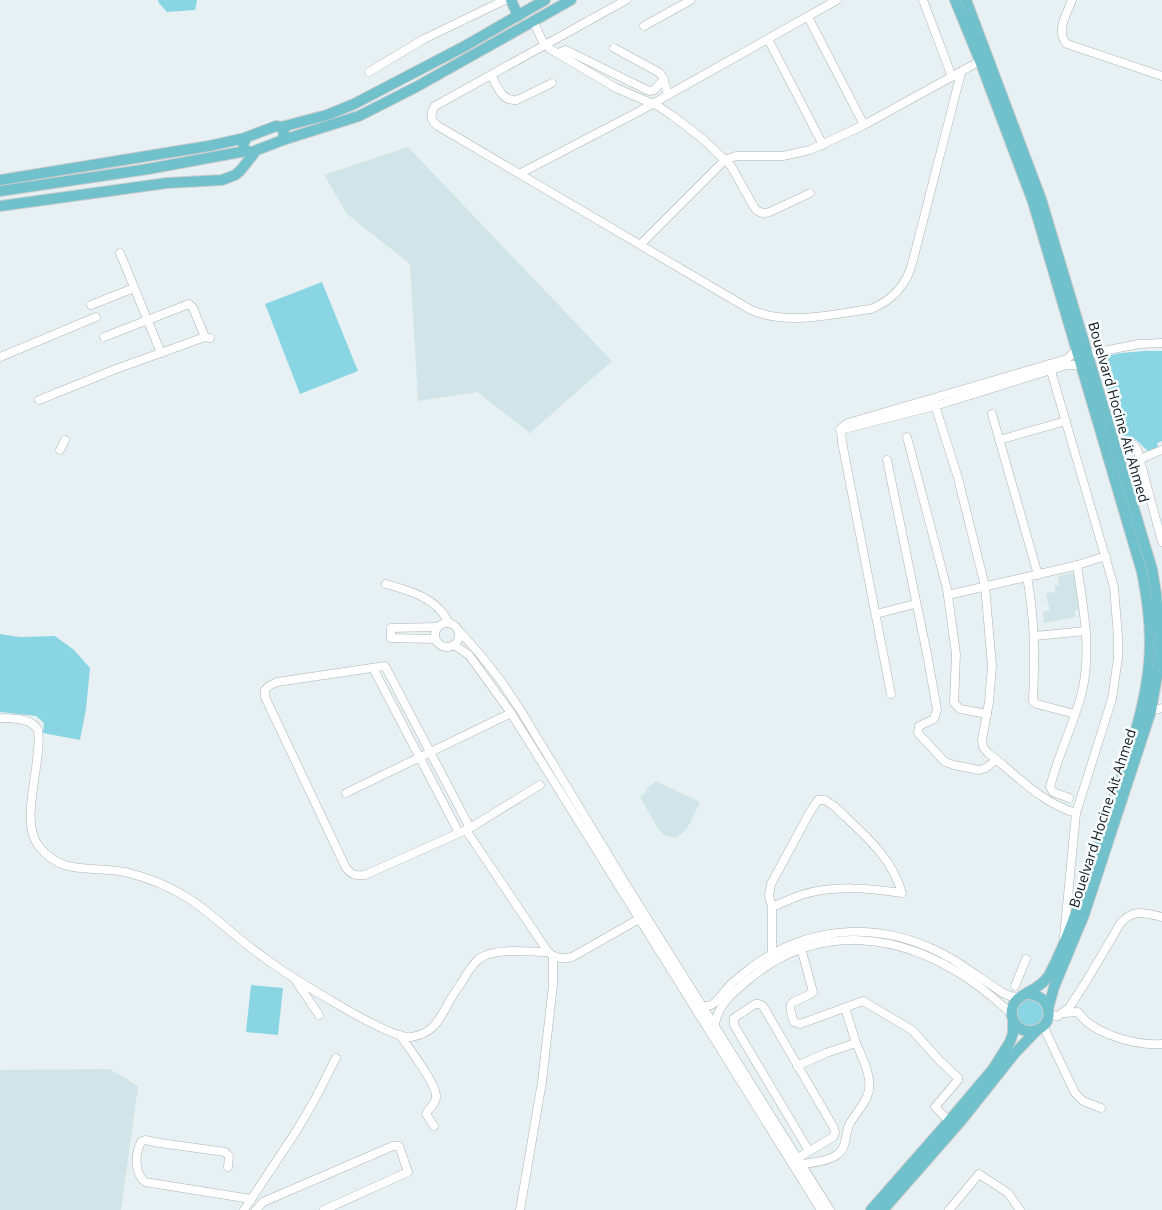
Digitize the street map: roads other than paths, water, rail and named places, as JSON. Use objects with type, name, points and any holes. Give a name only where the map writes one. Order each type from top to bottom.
[{"type":"main road","points":[[511,0],[518,16]]},
{"type":"main road","points":[[0,180],[209,146],[245,138],[274,126],[281,127],[327,115],[354,104],[465,46],[545,0]]},
{"type":"main road","points":[[0,191],[249,151],[359,116],[416,87],[571,0]]},
{"type":"main road","points":[[871,1210],[949,1121],[1006,1051],[1013,1033],[1012,1016],[1015,1001],[1042,984],[1049,976],[1082,894],[1133,737],[1146,687],[1150,641],[1149,610],[1142,572],[1033,202],[955,0]]},
{"type":"main road","name":"Bouelvard Hocine Ait Ahmed","points":[[966,0],[1041,199],[1152,569],[1159,616],[1159,656],[1156,688],[1151,711],[1084,915],[1054,987],[1048,1012]]},
{"type":"main road","points":[[281,127],[284,132],[284,140]]},
{"type":"main road","points":[[245,138],[243,144],[249,151]]},
{"type":"main road","points":[[0,206],[167,183],[220,180],[242,168],[249,151]]},
{"type":"main road","points":[[226,155],[230,161],[232,174]]},
{"type":"main road","points":[[883,1210],[961,1121],[1015,1052],[1041,1027],[1048,1012],[1046,1004],[1038,996],[1022,996]]},
{"type":"main road","points":[[1012,1016],[1021,1029],[1033,1031],[1041,1027]]},
{"type":"street","points":[[369,72],[424,39],[505,0]]},
{"type":"street","points":[[626,0],[435,106],[431,113],[432,121],[751,310],[766,316],[790,319],[871,308],[881,305],[898,292],[909,274],[961,73]]},
{"type":"street","points":[[644,26],[691,0]]},
{"type":"street","points":[[519,174],[652,104],[838,0]]},
{"type":"street","points":[[923,0],[952,77]]},
{"type":"street","points":[[1072,0],[1061,31],[1066,44],[1162,76]]},
{"type":"street","points":[[808,17],[864,125]]},
{"type":"street","points":[[532,22],[545,44],[558,53],[616,88],[674,116],[734,170],[754,207],[761,213],[770,212],[810,193]]},
{"type":"street","points":[[768,39],[823,145]]},
{"type":"street","points":[[614,48],[657,71],[664,79],[668,95]]},
{"type":"street","points":[[558,53],[566,50],[649,91],[654,90],[664,79]]},
{"type":"street","points":[[640,245],[725,160],[736,156],[791,155],[823,145],[980,62]]},
{"type":"street","points":[[490,75],[503,96],[511,101],[552,83]]},
{"type":"street","points":[[120,253],[161,353]]},
{"type":"street","points":[[91,305],[134,288]]},
{"type":"street","points":[[39,400],[207,337],[193,308],[189,304],[104,338]]},
{"type":"street","points":[[0,357],[96,317]]},
{"type":"street","points":[[1088,354],[1139,344],[1162,343]]},
{"type":"street","points":[[1050,367],[1067,359],[1077,349]]},
{"type":"street","points":[[891,694],[840,430],[1050,367],[1070,364],[1082,365]]},
{"type":"street","points":[[1050,367],[1114,587],[1118,658],[1116,679],[1106,719],[1076,812],[1062,944]]},
{"type":"street","points":[[934,402],[958,478],[985,586],[992,660],[991,690],[982,744],[985,751],[1043,798],[1060,807],[1076,812]]},
{"type":"street","points":[[992,414],[1038,575]]},
{"type":"street","points":[[999,440],[1066,421]]},
{"type":"street","points":[[907,437],[948,595],[956,654],[954,703],[960,709],[987,714]]},
{"type":"street","points":[[60,450],[65,440]]},
{"type":"street","points":[[1116,446],[1124,442],[1130,443],[1135,447],[1140,459],[1162,542]]},
{"type":"street","points":[[1140,459],[1162,450]]},
{"type":"street","points":[[887,460],[915,604],[928,659],[937,713],[932,721],[919,726],[918,734],[945,762],[954,766],[979,770],[986,768],[996,760]]},
{"type":"street","points":[[948,595],[1038,575],[1106,556]]},
{"type":"street","points":[[1069,798],[1053,792],[1050,787],[1084,683],[1086,631],[1077,565]]},
{"type":"street","points":[[1027,577],[1033,610],[1035,636],[1034,703],[1075,714]]},
{"type":"street","points":[[386,584],[426,598],[445,615],[449,623],[456,627],[479,653],[511,696],[830,1210]]},
{"type":"street","points":[[876,614],[915,604]]},
{"type":"street","points":[[449,623],[441,624],[437,627],[391,628],[391,638],[435,639],[443,647],[451,647],[459,639],[458,631]]},
{"type":"street","points":[[435,639],[437,627]]},
{"type":"street","points":[[1035,636],[1086,631]]},
{"type":"street","points":[[454,645],[469,655],[511,713],[821,1210]]},
{"type":"street","points":[[465,831],[430,753],[385,666],[276,682],[265,690],[266,696],[346,868],[351,874],[356,876],[365,875],[465,831],[540,785]]},
{"type":"street","points":[[373,668],[420,758],[465,831],[551,954],[560,959],[572,958],[639,919]]},
{"type":"street","points":[[1151,711],[1162,708]]},
{"type":"street","points":[[346,793],[511,713]]},
{"type":"street","points":[[0,718],[30,722],[38,730],[31,820],[33,836],[39,846],[52,860],[74,868],[109,870],[142,877],[186,896],[261,956],[375,1025],[408,1038],[423,1034],[432,1028],[442,1017],[474,962],[482,957],[501,952],[551,954]]},
{"type":"street","points":[[772,907],[802,895],[834,890],[866,889],[902,893],[894,870],[882,854],[834,806],[822,800],[815,802],[771,884],[769,896],[772,907],[772,954]]},
{"type":"street","points":[[1048,1012],[1058,1016],[1069,1008],[1126,916],[1135,913],[1162,918]]},
{"type":"street","points":[[702,1006],[713,1004],[745,972],[772,954],[803,939],[820,934],[855,932],[885,935],[914,941],[933,949],[1010,996],[1022,996],[1018,987],[1012,986],[1026,959]]},
{"type":"street","points":[[715,1027],[718,1012],[746,982],[777,960],[801,948],[836,940],[857,940],[899,946],[943,963],[971,980],[1012,1016]]},
{"type":"street","points":[[801,948],[813,992],[792,1002],[790,1005],[789,1009],[794,1022],[800,1024],[863,1001],[898,1022],[919,1036],[939,1060],[958,1078],[935,1107],[949,1121]]},
{"type":"street","points":[[520,1210],[542,1082],[553,985],[551,954]]},
{"type":"street","points":[[294,977],[319,1014]]},
{"type":"street","points":[[799,1161],[809,1151],[833,1137],[835,1133],[834,1128],[762,1006],[755,1004],[734,1018],[734,1024],[809,1151]]},
{"type":"street","points":[[799,1161],[827,1159],[838,1154],[844,1145],[850,1124],[866,1099],[870,1080],[845,1008]]},
{"type":"street","points":[[1064,1013],[1078,1012],[1087,1023],[1122,1039],[1148,1044],[1162,1044]]},
{"type":"street","points":[[1041,1027],[1075,1093],[1083,1101],[1101,1108]]},
{"type":"street","points":[[400,1035],[435,1092],[435,1101],[426,1114],[434,1126]]},
{"type":"street","points":[[797,1066],[826,1053],[856,1043]]},
{"type":"street","points":[[244,1210],[314,1101],[336,1058]]},
{"type":"street","points":[[228,1167],[229,1156],[225,1152],[142,1140],[137,1171],[140,1178],[150,1184],[251,1200]]},
{"type":"street","points":[[256,1210],[263,1202],[292,1189],[393,1146],[400,1146],[408,1172],[324,1210]]},
{"type":"street","points":[[949,1210],[979,1174],[1008,1193],[1020,1210]]}]
